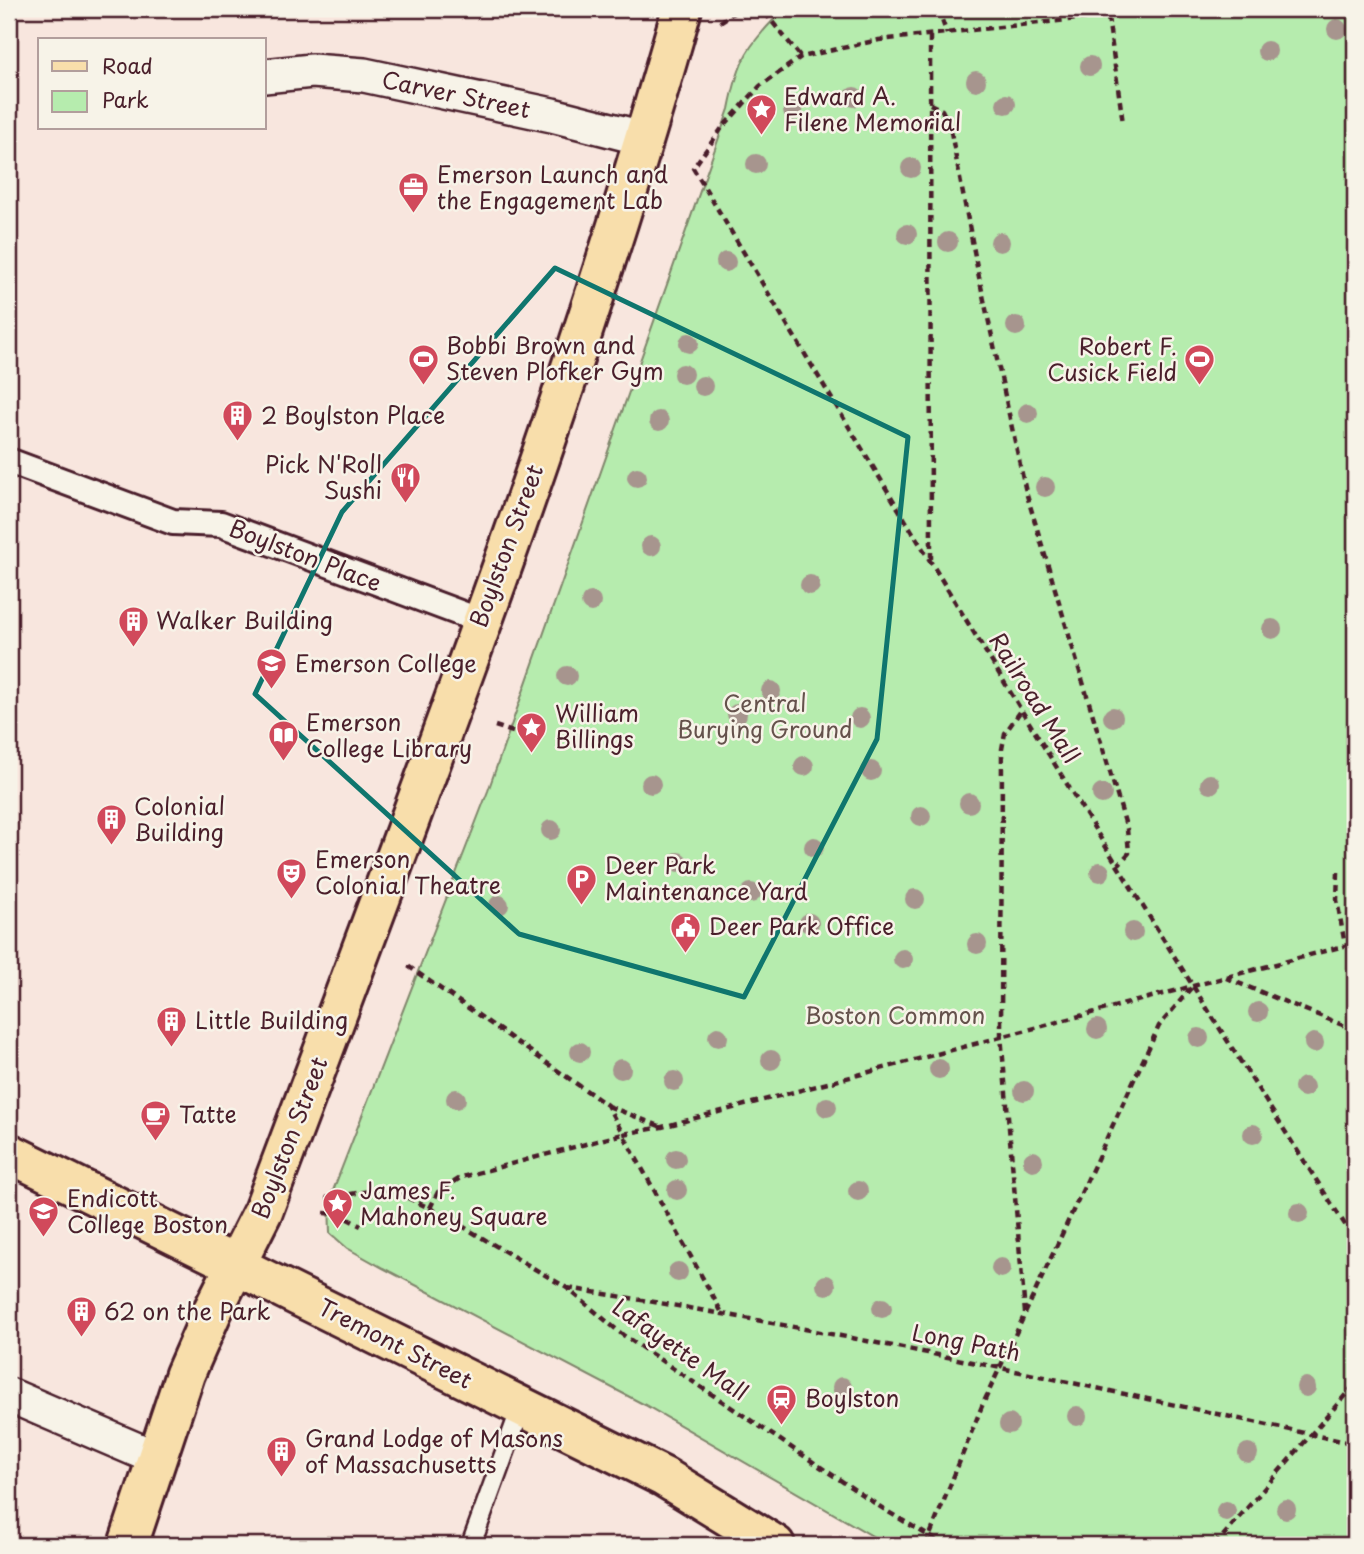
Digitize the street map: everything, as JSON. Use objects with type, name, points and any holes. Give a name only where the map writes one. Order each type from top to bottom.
[{"type":"main road","name":"Boylston Street","points":[[128,1545],[197,1344],[238,1265],[273,1185],[481,621],[646,139],[682,9]]},
{"type":"main road","name":"Tremont Street","points":[[9,1153],[664,1477],[775,1545]]},
{"type":"street","name":"Carver Street","points":[[266,76],[312,71],[364,75],[552,115],[646,139]]},
{"type":"street","name":"Boylston Place","points":[[9,461],[173,522],[221,524],[481,621]]},
{"type":"street","points":[[9,1395],[156,1458]]},
{"type":"lane","points":[[471,1545],[520,1408]]},
{"type":"path","points":[[938,9],[947,34]]},
{"type":"path","points":[[765,13],[801,57],[880,40],[1170,9]]},
{"type":"path","points":[[1108,17],[1123,123]]},
{"type":"path","points":[[930,36],[931,564]]},
{"type":"path","name":"Railroad Mall","points":[[801,57],[760,86],[722,128],[693,168],[1020,712],[1119,864],[1192,988],[1355,1240]]},
{"type":"path","points":[[930,104],[942,110],[950,127],[979,277],[1026,492],[1127,829],[1129,853],[1119,864]]},
{"type":"path","points":[[1020,712],[1005,733],[1002,749],[1001,1035],[1025,1317]]},
{"type":"path","points":[[495,726],[537,740]]},
{"type":"path","points":[[1338,872],[1337,900],[1345,946]]},
{"type":"path","points":[[430,1208],[438,1192],[462,1177],[623,1134],[662,1127],[1355,943]]},
{"type":"path","points":[[408,966],[607,1105],[662,1127]]},
{"type":"path","points":[[1226,978],[1355,1030]]},
{"type":"path","points":[[926,1545],[982,1406],[1159,1026],[1192,988]]},
{"type":"path","points":[[607,1105],[722,1312]]},
{"type":"path","name":"Lafayette Mall","points":[[326,1198],[383,1189],[430,1208],[567,1288],[623,1335],[944,1545]]},
{"type":"path","points":[[324,1213],[338,1214],[361,1226]]},
{"type":"path","name":"Long Path","points":[[567,1288],[722,1312],[1001,1367],[1355,1444]]},
{"type":"path","points":[[1215,1545],[1355,1384]]},
{"type":"highlighted area","points":[[555,268],[908,437],[877,739],[744,997],[519,934],[255,694],[342,512]]},
{"type":"green space","name":"Boston Common","points":[[784,9],[1355,9],[1355,1545],[888,1545],[645,1405],[347,1248],[330,1233],[329,1201],[488,791],[729,109],[741,64],[753,43]]},
{"type":"place","name":"Edward A. Filene Memorial","points":[[761,137]]},
{"type":"place","name":"Emerson Launch and the Engagement Lab","points":[[414,215]]},
{"type":"place","name":"Bobbi Brown and Steven Plofker Gym","points":[[423,386]]},
{"type":"place","name":"Robert F. Cusick Field","points":[[1200,387]]},
{"type":"place","name":"2 Boylston Place","points":[[238,443]]},
{"type":"place","name":"Pick N'Roll Sushi","points":[[405,505]]},
{"type":"place","name":"Walker Building","points":[[133,648]]},
{"type":"place","name":"Emerson College","points":[[272,691]]},
{"type":"place","name":"William Billings","points":[[532,754]]},
{"type":"place","name":"Emerson College Library","points":[[283,763]]},
{"type":"place","name":"Colonial Building","points":[[111,847]]},
{"type":"place","name":"Emerson Colonial Theatre","points":[[292,900]]},
{"type":"place","name":"Deer Park Maintenance Yard","points":[[582,906]]},
{"type":"place","name":"Deer Park Office","points":[[686,954]]},
{"type":"place","name":"Little Building","points":[[172,1048]]},
{"type":"place","name":"Tatte","points":[[156,1142]]},
{"type":"place","name":"James F. Mahoney Square","points":[[337,1231]]},
{"type":"place","name":"Endicott College Boston","points":[[44,1239]]},
{"type":"place","name":"62 on the Park","points":[[81,1339]]},
{"type":"place","name":"Boylston","points":[[782,1426]]},
{"type":"place","name":"Grand Lodge of Masons of Massachusetts","points":[[282,1479]]},
{"type":"park label","name":"Central Burying Ground","points":[[765,717]]}]
